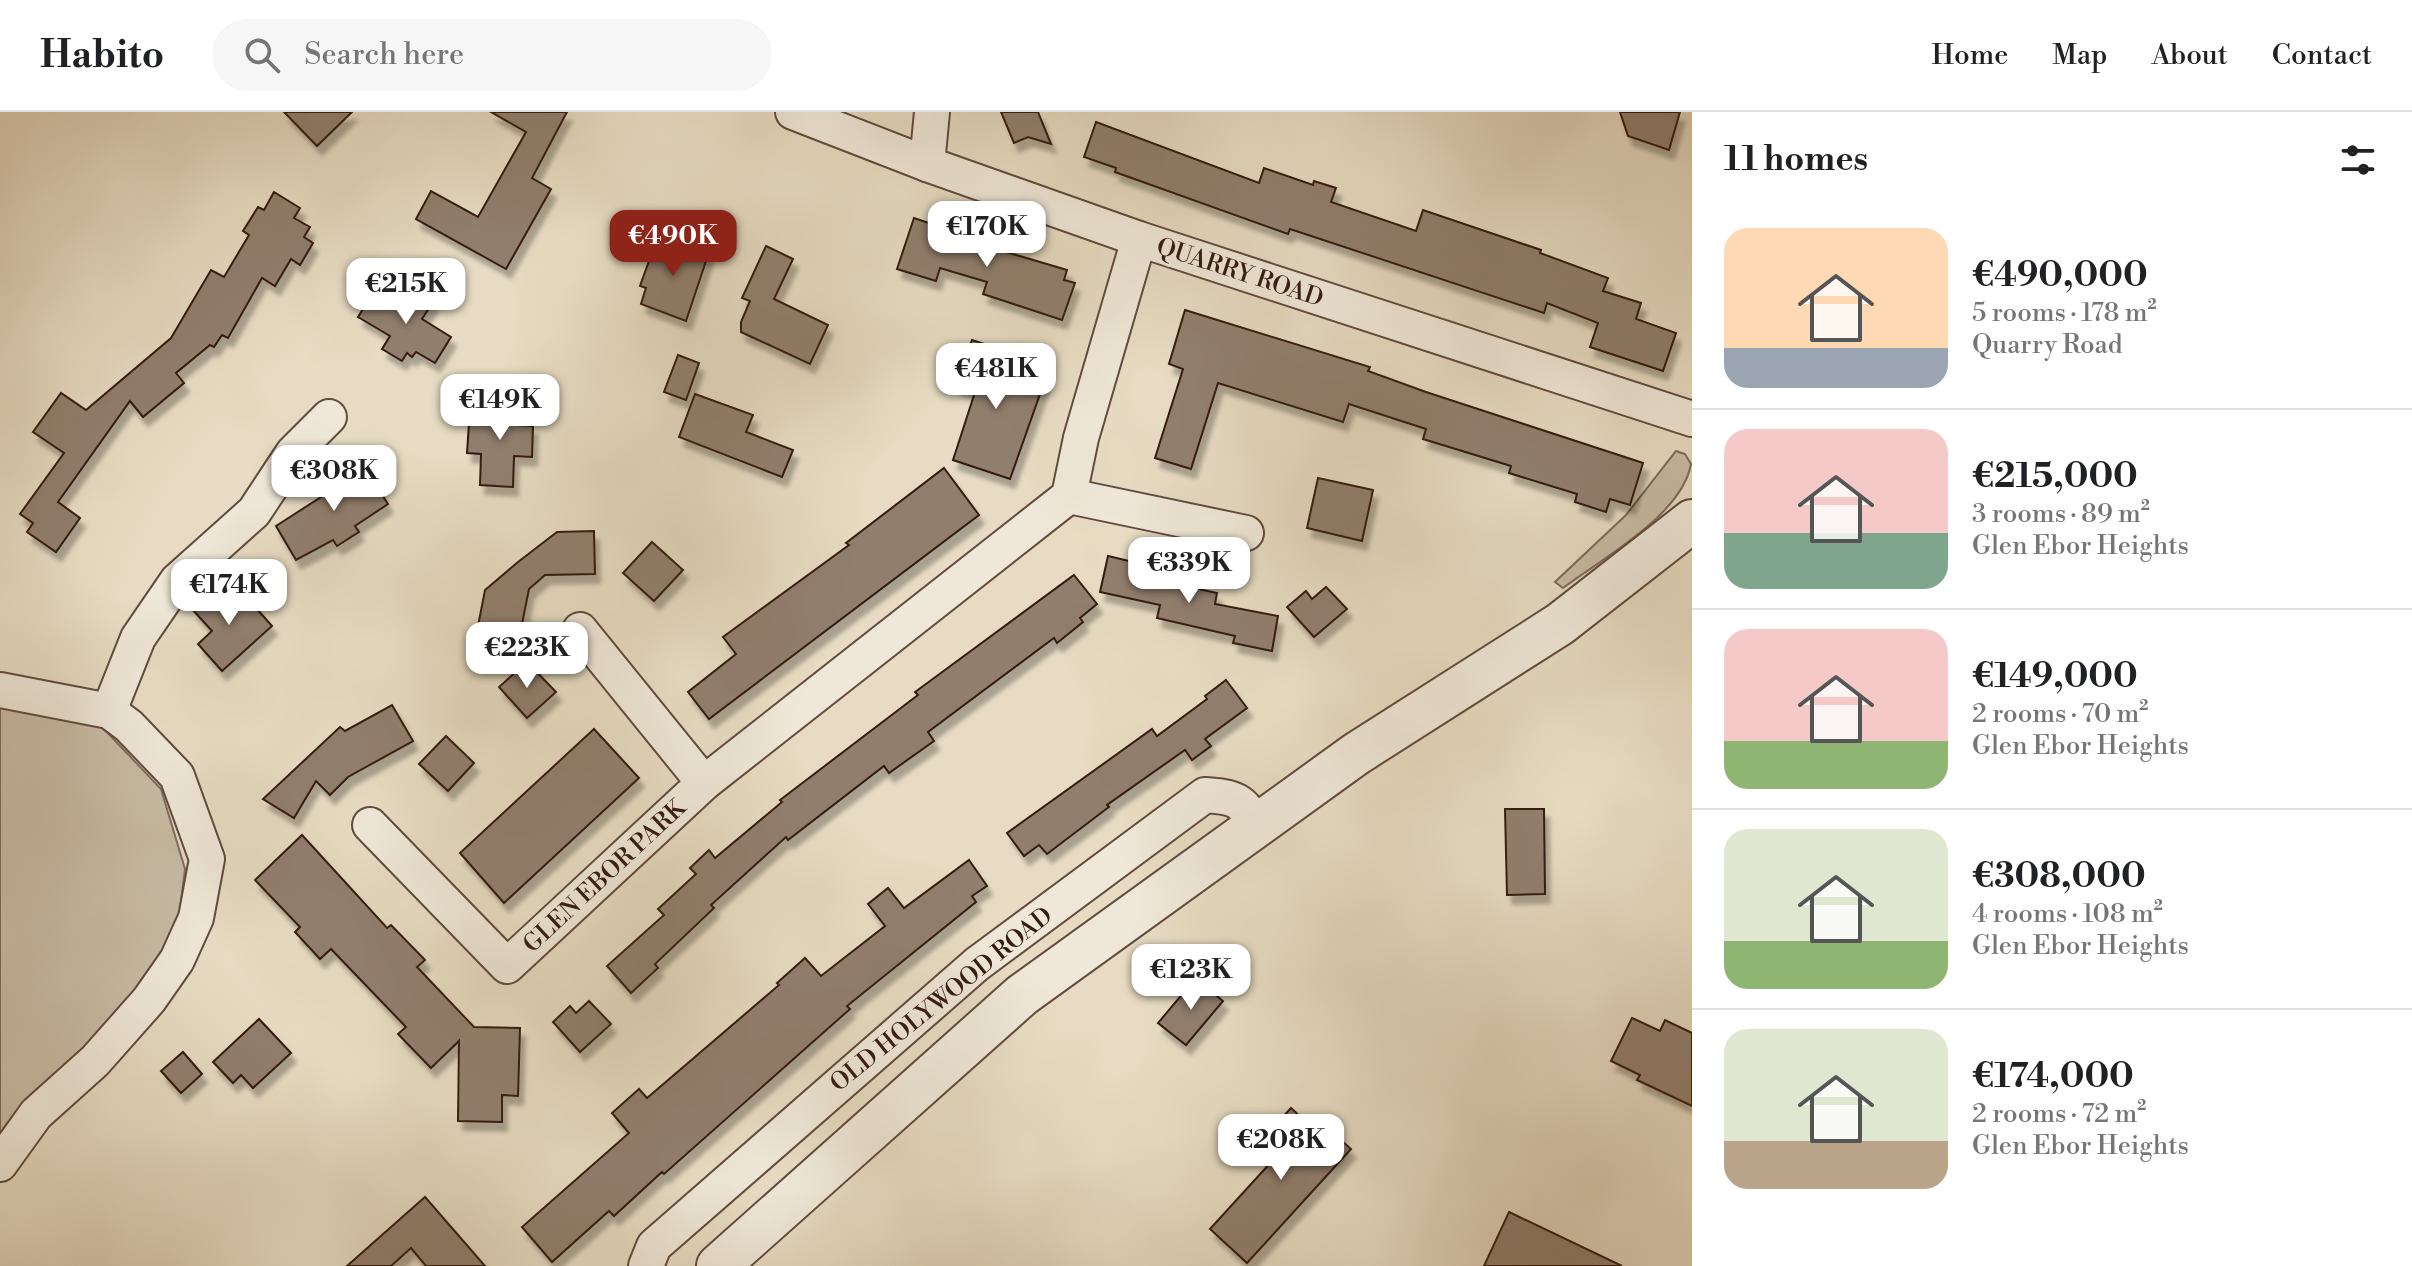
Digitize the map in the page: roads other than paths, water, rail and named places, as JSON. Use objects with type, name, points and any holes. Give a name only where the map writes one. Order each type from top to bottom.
[{"type":"street","name":"QUARRY ROAD","points":[[793,112],[927,164],[1139,239],[1692,419]]},
{"type":"street","points":[[927,164],[932,112]]},
{"type":"street","points":[[1139,239],[1081,438],[1069,496],[1246,533]]},
{"type":"street","points":[[109,711],[138,638],[177,581],[254,512],[293,453],[329,417]]},
{"type":"street","name":"GLEN EBOR PARK","points":[[370,825],[507,966],[704,783],[1069,496]]},
{"type":"street","name":"OLD HOLYWOOD ROAD","points":[[718,1266],[1022,995],[1356,754],[1560,624],[1692,521]]},
{"type":"street","name":"GLEN EBOR PARK","points":[[580,630],[704,783]]},
{"type":"street","points":[[0,690],[109,711],[129,726],[177,776],[207,859],[196,918],[177,960],[149,1000],[95,1061],[36,1114],[0,1164]]},
{"type":"street","name":"OLD HOLYWOOD ROAD","points":[[646,1266],[654,1246],[966,973],[1205,795],[1232,796],[1247,809],[1257,826]]}]
